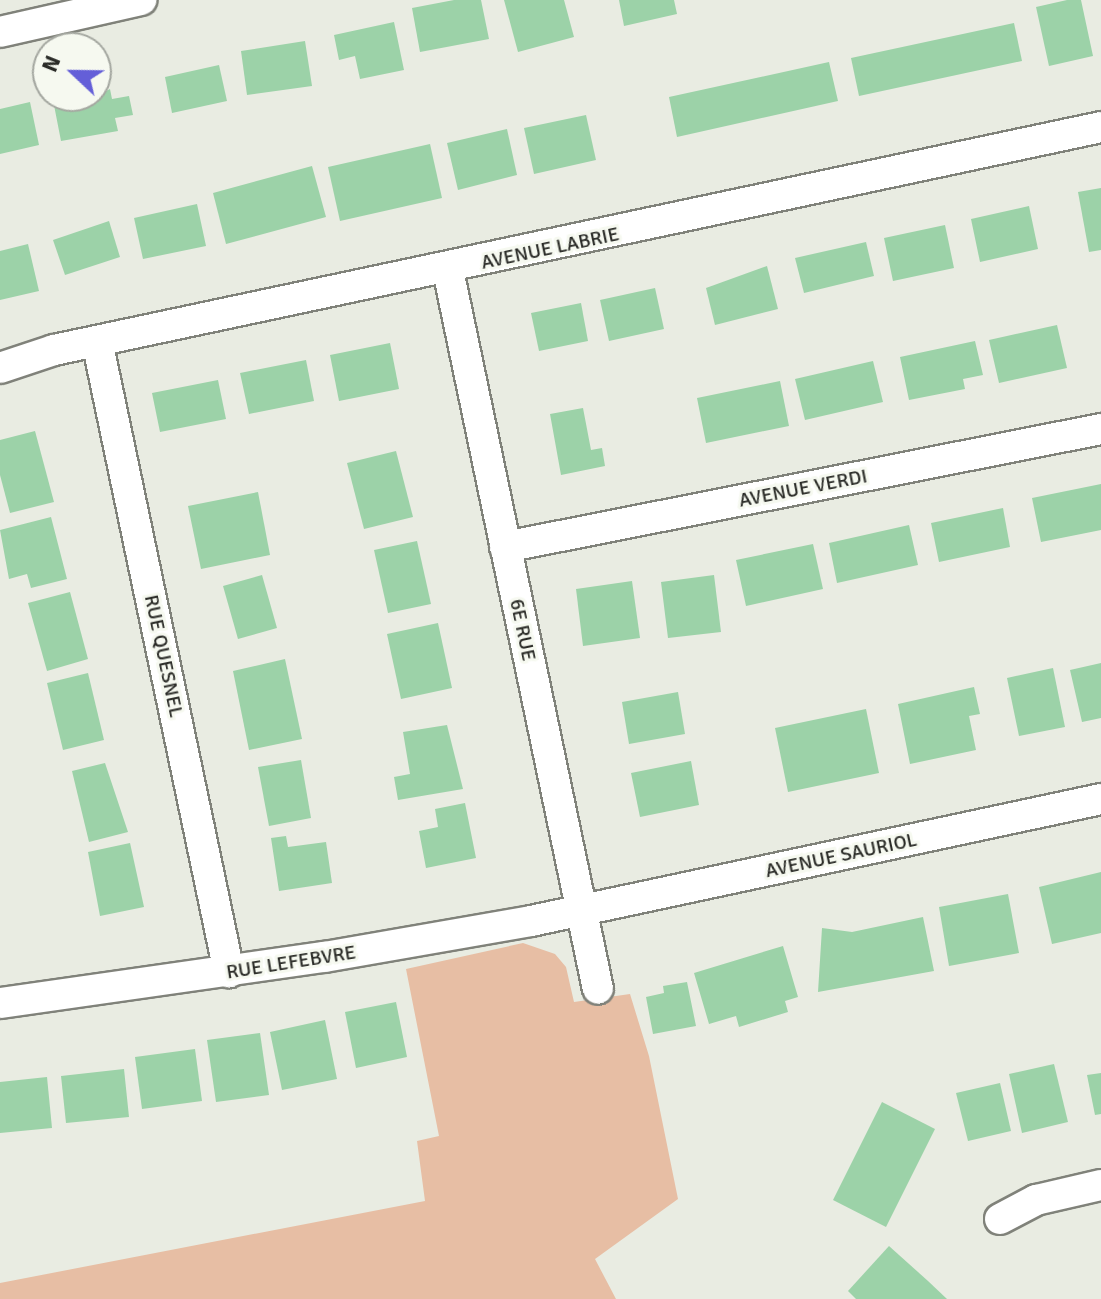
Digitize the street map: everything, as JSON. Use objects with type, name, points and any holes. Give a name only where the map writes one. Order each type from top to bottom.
[{"type":"street","points":[[0,32],[141,0]]},
{"type":"street","name":"AVENUE LABRIE","points":[[0,368],[97,341],[448,270],[1101,127]]},
{"type":"street","name":"6E RUE","points":[[448,270],[598,989]]},
{"type":"street","name":"RUE QUESNEL","points":[[97,341],[229,972]]},
{"type":"street","name":"AVENUE VERDI","points":[[505,547],[1101,429]]},
{"type":"street","name":"AVENUE SAURIOL","points":[[581,911],[1101,799]]},
{"type":"street","name":"RUE LEFEBVRE","points":[[0,1003],[229,972],[581,911]]},
{"type":"street","points":[[1000,1219],[1036,1200],[1101,1185]]},
{"type":"shaded area","points":[[523,943],[555,954],[566,967],[574,1002],[630,994],[649,1056],[678,1199],[595,1259],[616,1299],[0,1299],[0,1283],[425,1201],[417,1141],[439,1136],[406,969]]},
{"type":"building","points":[[454,0],[481,0],[489,39],[420,52],[412,8]]},
{"type":"building","points":[[504,0],[564,0],[574,37],[518,52]]},
{"type":"building","points":[[619,0],[674,0],[677,14],[624,26]]},
{"type":"building","points":[[1081,0],[1093,56],[1049,66],[1036,7]]},
{"type":"building","points":[[394,22],[404,70],[360,79],[355,56],[339,60],[334,35]]},
{"type":"building","points":[[1014,23],[1022,61],[859,96],[851,58]]},
{"type":"building","points":[[305,41],[312,86],[247,95],[241,51]]},
{"type":"building","points":[[829,62],[838,101],[677,137],[669,97]]},
{"type":"building","points":[[219,65],[227,101],[172,113],[165,77]]},
{"type":"building","points":[[129,96],[133,115],[115,118],[118,131],[61,141],[55,112],[112,112],[112,99]]},
{"type":"building","points":[[30,102],[39,145],[0,154],[0,109]]},
{"type":"building","points":[[586,115],[596,160],[534,174],[524,128]]},
{"type":"building","points":[[507,129],[517,175],[458,190],[447,143]]},
{"type":"building","points":[[430,144],[442,198],[340,221],[328,167]]},
{"type":"building","points":[[312,166],[326,217],[226,244],[213,193]]},
{"type":"building","points":[[1101,188],[1101,250],[1089,252],[1078,192]]},
{"type":"building","points":[[197,204],[206,246],[143,259],[134,218]]},
{"type":"building","points":[[1029,206],[1038,249],[980,262],[971,219]]},
{"type":"building","points":[[109,221],[120,257],[65,275],[53,240]]},
{"type":"building","points":[[945,225],[954,268],[893,281],[884,238]]},
{"type":"building","points":[[866,242],[874,276],[804,293],[795,258]]},
{"type":"building","points":[[28,244],[39,291],[0,300],[0,251]]},
{"type":"building","points":[[767,266],[778,309],[715,325],[706,288]]},
{"type":"building","points":[[655,288],[664,329],[609,341],[600,300]]},
{"type":"building","points":[[581,303],[588,341],[539,351],[531,313]]},
{"type":"building","points":[[1057,325],[1067,368],[999,383],[989,340]]},
{"type":"building","points":[[975,341],[983,375],[963,379],[965,389],[909,400],[900,357]]},
{"type":"building","points":[[390,343],[399,389],[339,401],[330,355]]},
{"type":"building","points":[[306,360],[314,401],[249,414],[240,373]]},
{"type":"building","points":[[873,361],[883,402],[805,420],[795,379]]},
{"type":"building","points":[[218,380],[226,419],[160,432],[152,393]]},
{"type":"building","points":[[780,381],[789,426],[706,443],[697,398]]},
{"type":"building","points":[[583,408],[591,450],[602,448],[605,466],[561,475],[550,414]]},
{"type":"building","points":[[35,431],[54,502],[10,513],[0,475],[0,440]]},
{"type":"building","points":[[396,451],[413,517],[364,529],[347,463]]},
{"type":"building","points":[[1101,484],[1101,530],[1041,542],[1032,498]]},
{"type":"building","points":[[258,492],[270,555],[201,569],[188,506]]},
{"type":"building","points":[[1003,508],[1010,547],[939,562],[931,523]]},
{"type":"building","points":[[51,517],[67,579],[31,588],[27,574],[9,579],[0,530]]},
{"type":"building","points":[[909,525],[918,565],[837,583],[829,543]]},
{"type":"building","points":[[417,541],[431,604],[388,613],[374,550]]},
{"type":"building","points":[[813,544],[823,589],[746,606],[736,560]]},
{"type":"building","points":[[262,575],[277,628],[238,639],[223,586]]},
{"type":"building","points":[[714,575],[721,632],[668,638],[661,582]]},
{"type":"building","points":[[632,581],[640,638],[583,646],[576,589]]},
{"type":"building","points":[[70,592],[88,659],[47,671],[28,603]]},
{"type":"building","points":[[438,623],[452,688],[401,699],[387,634]]},
{"type":"building","points":[[285,659],[302,739],[249,750],[233,671]]},
{"type":"building","points":[[1101,663],[1101,718],[1082,722],[1070,670]]},
{"type":"building","points":[[1053,668],[1065,727],[1019,736],[1007,678]]},
{"type":"building","points":[[88,673],[104,740],[63,750],[47,683]]},
{"type":"building","points":[[974,687],[980,714],[969,716],[976,750],[910,764],[898,704]]},
{"type":"building","points":[[678,692],[685,734],[629,744],[622,702]]},
{"type":"building","points":[[866,709],[879,773],[788,792],[775,728]]},
{"type":"building","points":[[447,725],[463,789],[398,800],[394,777],[410,774],[403,732]]},
{"type":"building","points":[[301,760],[311,818],[269,826],[258,767]]},
{"type":"building","points":[[691,761],[699,805],[640,817],[631,773]]},
{"type":"building","points":[[105,763],[128,832],[89,842],[72,771]]},
{"type":"building","points":[[465,803],[476,858],[426,868],[419,831],[438,827],[435,809]]},
{"type":"building","points":[[286,836],[288,847],[326,842],[332,883],[279,891],[271,838]]},
{"type":"building","points":[[130,843],[144,907],[100,916],[88,852]]},
{"type":"building","points":[[1101,872],[1101,933],[1052,944],[1039,887]]},
{"type":"building","points":[[1008,894],[1019,953],[949,966],[939,907]]},
{"type":"building","points":[[923,917],[934,971],[818,992],[822,928],[852,932]]},
{"type":"building","points":[[783,946],[798,997],[785,1001],[788,1012],[739,1027],[736,1016],[709,1024],[694,973]]},
{"type":"building","points":[[687,982],[696,1026],[653,1034],[646,997],[664,993],[663,986]]},
{"type":"building","points":[[396,1002],[407,1057],[356,1068],[345,1012]]},
{"type":"building","points":[[325,1020],[337,1079],[282,1090],[270,1032]]},
{"type":"building","points":[[260,1033],[269,1095],[216,1102],[207,1040]]},
{"type":"building","points":[[195,1049],[202,1101],[142,1109],[135,1057]]},
{"type":"building","points":[[1054,1064],[1068,1122],[1022,1133],[1009,1074]]},
{"type":"building","points":[[124,1069],[129,1117],[66,1123],[61,1076]]},
{"type":"building","points":[[1101,1073],[1101,1114],[1095,1115],[1087,1075]]},
{"type":"building","points":[[47,1077],[52,1128],[0,1133],[0,1082]]},
{"type":"building","points":[[1000,1083],[1011,1131],[968,1141],[956,1093]]},
{"type":"building","points":[[882,1102],[935,1129],[886,1227],[833,1200]]},
{"type":"building","points":[[889,1246],[947,1299],[856,1299],[848,1291]]}]
